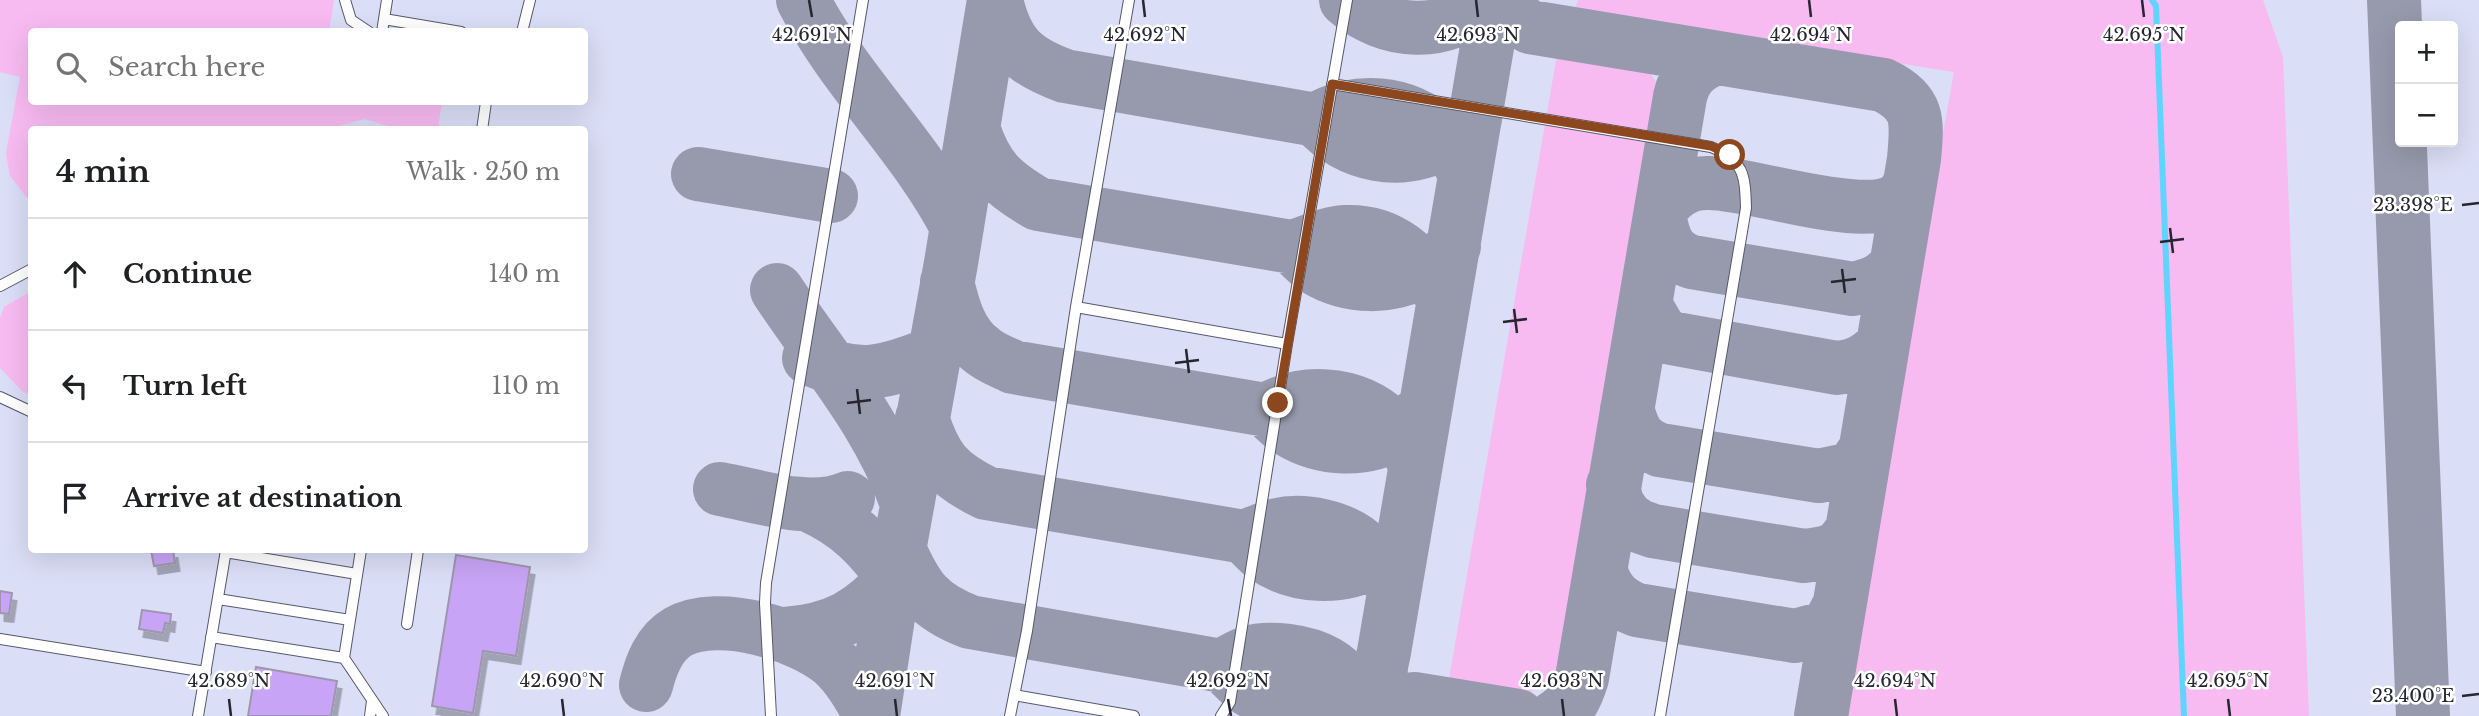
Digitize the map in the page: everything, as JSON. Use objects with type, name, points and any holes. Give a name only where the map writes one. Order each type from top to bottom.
[{"type":"lane","points":[[345,0],[351,20],[363,28]]},
{"type":"lane","points":[[383,28],[387,0]]},
{"type":"lane","points":[[523,28],[530,0]]},
{"type":"lane","points":[[771,716],[766,583],[863,0]]},
{"type":"lane","points":[[1010,716],[1027,631],[1076,307],[1129,0]]},
{"type":"lane","points":[[1221,716],[1230,702],[1287,344],[1347,0]]},
{"type":"lane","points":[[384,19],[437,28]]},
{"type":"lane","points":[[1332,84],[1711,146],[1730,155],[1742,171],[1746,208],[1660,716]]},
{"type":"lane","points":[[483,126],[486,105]]},
{"type":"lane","points":[[0,286],[28,271]]},
{"type":"lane","points":[[1076,307],[1287,344]]},
{"type":"lane","points":[[0,397],[28,410]]},
{"type":"lane","points":[[198,716],[225,553]]},
{"type":"lane","points":[[237,553],[358,574]]},
{"type":"lane","points":[[361,553],[344,658],[383,716]]},
{"type":"lane","points":[[407,624],[418,553]]},
{"type":"lane","points":[[218,598],[350,620]]},
{"type":"lane","points":[[211,637],[344,658]]},
{"type":"lane","points":[[0,639],[206,672]]},
{"type":"lane","points":[[1014,695],[1134,716]]},
{"type":"lane","points":[[370,716],[372,701]]},
{"type":"shaded area","points":[[0,0],[334,0],[329,28],[28,28],[28,105],[442,105],[438,126],[387,126],[365,119],[338,126],[28,126],[28,199],[10,176],[6,153],[20,77],[0,72]]},
{"type":"shaded area","points":[[1578,0],[2263,0],[2283,57],[2309,716],[1839,716],[1954,72],[1574,12]]},
{"type":"shaded area","points":[[1572,46],[1621,55],[1642,66],[1658,86],[1663,119],[1573,642],[1564,667],[1549,684],[1522,695],[1459,685],[1449,679],[1557,55]]},
{"type":"shaded area","points":[[28,293],[28,394],[0,368],[0,318],[4,307]]},
{"type":"building","points":[[152,553],[173,553],[175,563],[154,566]]},
{"type":"building","points":[[456,555],[530,567],[516,656],[483,651],[473,713],[432,706]]},
{"type":"building","points":[[0,591],[12,593],[9,614],[0,613]]},
{"type":"building","points":[[142,610],[171,614],[170,624],[165,623],[163,633],[139,629]]},
{"type":"building","points":[[256,667],[337,681],[331,716],[248,716]]},
{"type":"waterway","points":[[2152,0],[2156,6],[2184,716]]},
{"type":"taxiway","points":[[803,0],[839,59],[921,168],[957,227]]},
{"type":"taxiway","points":[[873,716],[894,578],[951,263],[994,0]]},
{"type":"taxiway","points":[[996,0],[1011,40],[1027,57],[1050,70],[1065,76],[1316,120],[1344,142],[1376,154],[1394,156],[1428,150],[1449,140],[1475,119]]},
{"type":"taxiway","points":[[1346,0],[1379,20],[1416,28],[1453,21],[1470,13],[1486,0]]},
{"type":"taxiway","points":[[1370,716],[1384,652],[1495,0]]},
{"type":"taxiway","points":[[1502,0],[1514,16],[1530,27],[1883,85],[1904,99],[1914,115],[1914,159],[1821,716]]},
{"type":"taxiway","points":[[2394,0],[2423,716]]},
{"type":"taxiway","points":[[1556,716],[1573,700],[1582,678],[1680,97],[1692,72],[1716,58]]},
{"type":"taxiway","points":[[1316,120],[1346,108],[1363,105],[1380,105],[1412,113],[1439,132],[1463,170]]},
{"type":"taxiway","points":[[973,128],[984,154],[997,174],[1038,204],[1292,247],[1316,269],[1342,280],[1370,284],[1398,281],[1425,270],[1454,246]]},
{"type":"taxiway","points":[[698,174],[831,196]]},
{"type":"taxiway","points":[[1661,209],[1680,190],[1706,183],[1862,207],[1885,205],[1901,197],[1910,184]]},
{"type":"taxiway","points":[[1660,219],[1669,246],[1678,255],[1692,262],[1853,289],[1877,281],[1887,275],[1896,264]]},
{"type":"taxiway","points":[[1292,247],[1345,232],[1376,236],[1390,241],[1413,258],[1441,295]]},
{"type":"taxiway","points":[[947,282],[955,311],[969,337],[993,358],[1013,367],[1266,410],[1290,431],[1330,445],[1358,446],[1386,439],[1402,429],[1426,406]]},
{"type":"taxiway","points":[[777,290],[866,419],[896,474],[907,504]]},
{"type":"taxiway","points":[[1645,305],[1660,331],[1671,338],[1837,368],[1863,361],[1883,344]]},
{"type":"taxiway","points":[[809,358],[842,370],[872,372],[934,353]]},
{"type":"taxiway","points":[[1266,410],[1283,402],[1317,396],[1352,401],[1368,408],[1397,431],[1413,460]]},
{"type":"taxiway","points":[[1627,409],[1641,439],[1660,450],[1819,476],[1847,470],[1865,450]]},
{"type":"taxiway","points":[[922,418],[932,444],[944,464],[961,479],[986,493],[1244,537],[1261,554],[1290,569],[1333,574],[1361,567],[1374,561],[1404,536]]},
{"type":"taxiway","points":[[1613,485],[1617,504],[1627,518],[1653,531],[1804,556],[1833,550],[1852,529]]},
{"type":"taxiway","points":[[720,489],[801,504],[818,504],[848,498]]},
{"type":"taxiway","points":[[785,634],[818,629],[846,618],[870,602],[894,578],[857,536],[811,506]]},
{"type":"taxiway","points":[[1244,537],[1282,524],[1309,524],[1335,530],[1368,550],[1392,586]]},
{"type":"taxiway","points":[[899,549],[912,575],[926,594],[944,609],[970,622],[1222,666],[1246,688],[1277,700],[1302,703],[1335,698],[1353,689],[1381,668]]},
{"type":"taxiway","points":[[1600,570],[1613,595],[1637,610],[1795,636],[1824,628],[1839,606]]},
{"type":"taxiway","points":[[646,685],[653,662],[661,648],[678,632],[715,623],[737,624],[781,635],[820,653],[845,675],[871,716]]},
{"type":"taxiway","points":[[1222,666],[1256,651],[1277,650],[1309,655],[1327,663],[1340,673],[1371,712]]},
{"type":"taxiway","points":[[1370,716],[1395,701],[1414,699],[1518,716]]},
{"type":"route","points":[[1278,403],[1332,84],[1711,146],[1730,155]]}]
